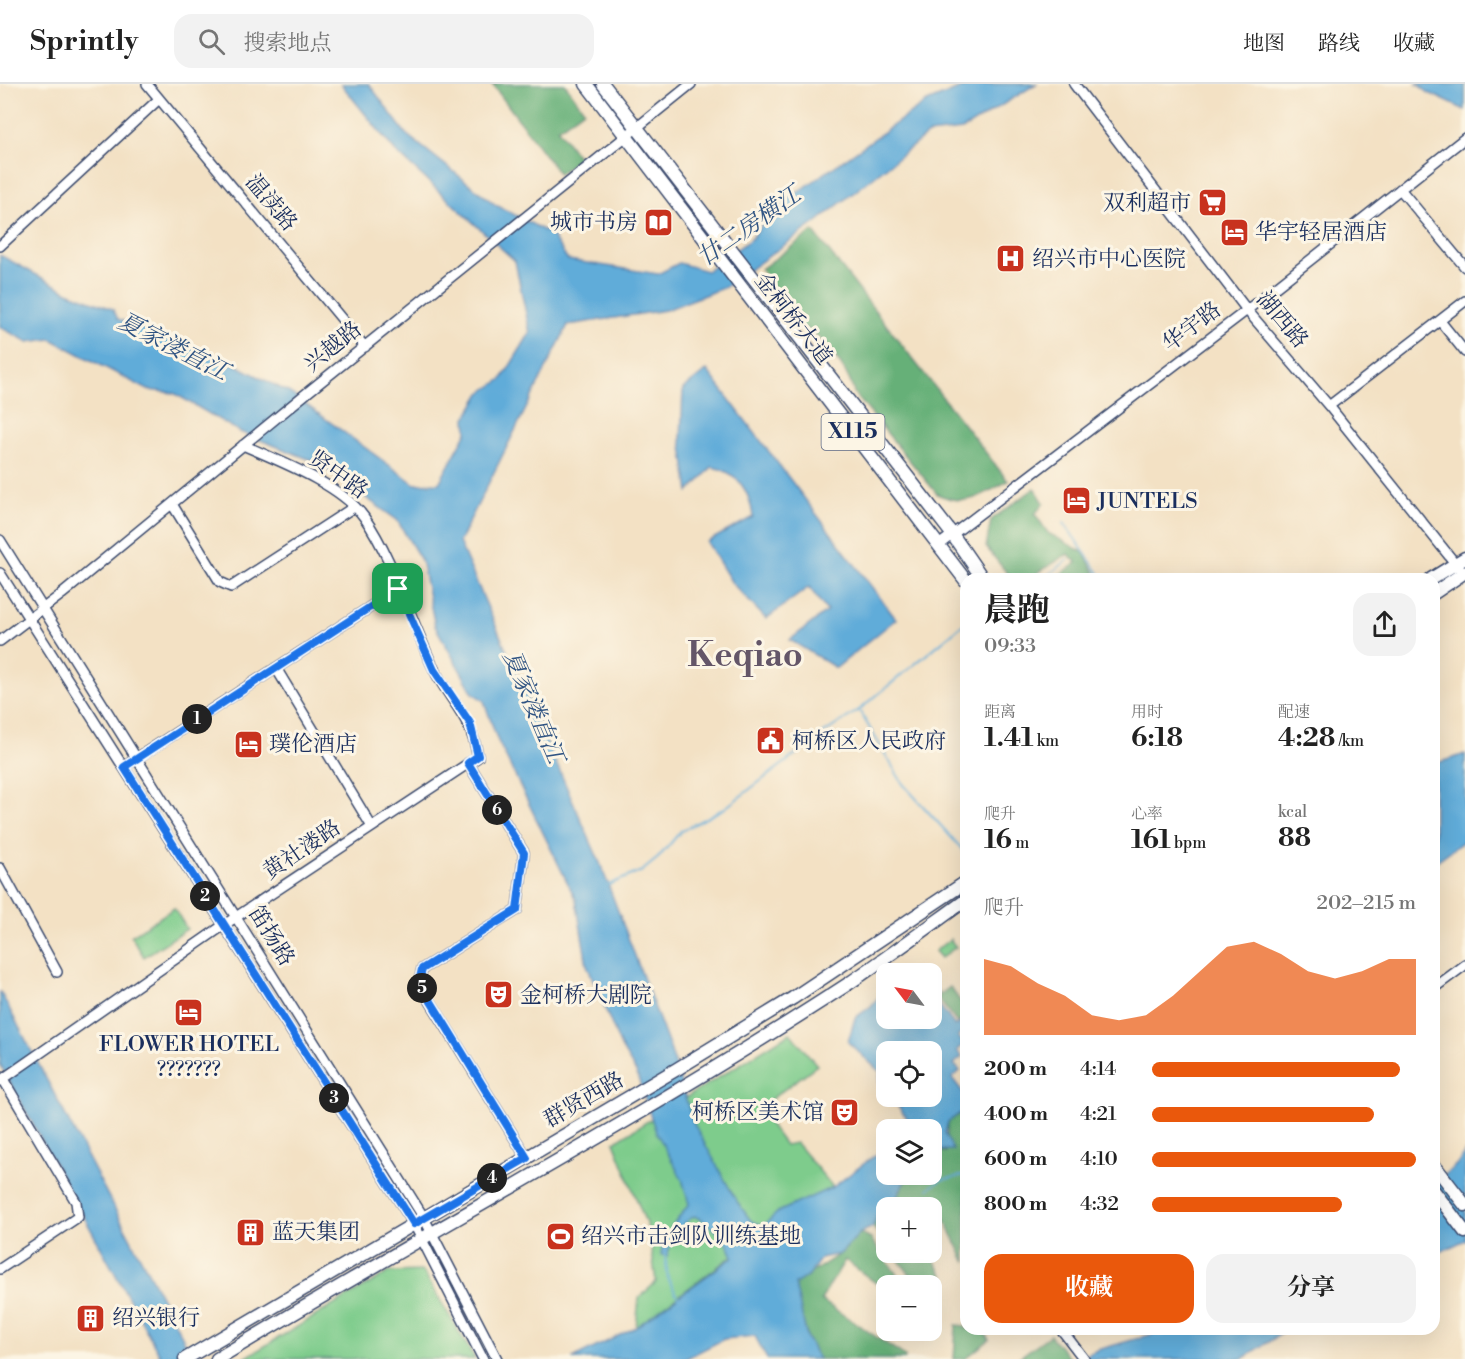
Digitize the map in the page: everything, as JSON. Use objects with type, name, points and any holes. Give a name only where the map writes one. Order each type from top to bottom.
[{"type":"main road","name":"金柯桥大道","points":[[586,84],[724,254],[749,275],[952,534],[979,573]]},
{"type":"main road","name":"金柯桥大道","points":[[603,84],[638,129],[724,254],[739,284],[960,573]]},
{"type":"main road","points":[[1440,576],[1463,569]]},
{"type":"main road","points":[[1440,588],[1463,569]]},
{"type":"main road","name":"群贤西路","points":[[185,1359],[641,1091],[793,998],[960,886]]},
{"type":"main road","name":"群贤西路","points":[[217,1359],[682,1088],[849,983],[960,904]]},
{"type":"main road","points":[[1440,1173],[1465,1205]]},
{"type":"main road","points":[[1440,1199],[1465,1232]]},
{"type":"street","name":"温渎路","points":[[147,84],[365,346]]},
{"type":"street","name":"兴越路","points":[[0,641],[44,608],[691,84]]},
{"type":"street","name":"湖西路","points":[[1074,84],[1247,310],[1463,569]]},
{"type":"street","points":[[0,246],[159,99]]},
{"type":"street","name":"华宇路","points":[[940,544],[1247,310],[1465,138]]},
{"type":"street","points":[[1400,189],[1465,267]]},
{"type":"street","points":[[1329,406],[1465,301]]},
{"type":"street","points":[[1440,321],[1465,352]]},
{"type":"street","name":"贤中路","points":[[245,443],[300,469],[354,507],[363,516],[382,547],[434,670],[470,723],[478,756]]},
{"type":"street","points":[[172,504],[220,582],[231,587],[354,507]]},
{"type":"street","name":"笛扬路","points":[[0,540],[44,608],[135,760],[237,917],[419,1221],[497,1359]]},
{"type":"street","name":"笛扬路","points":[[0,573],[224,925],[419,1221]]},
{"type":"street","points":[[124,767],[398,589]]},
{"type":"street","points":[[276,668],[372,827]]},
{"type":"street","name":"黄社溇路","points":[[3,1080],[224,925],[478,756]]},
{"type":"street","points":[[468,763],[524,853],[517,910],[422,969],[419,982],[527,1158]]},
{"type":"street","points":[[0,868],[57,972]]},
{"type":"street","points":[[1440,984],[1465,965]]},
{"type":"street","points":[[0,1269],[78,1217],[76,1202],[3,1080]]},
{"type":"street","name":"笛扬路","points":[[427,1236],[483,1359]]},
{"type":"street","points":[[1066,1335],[1084,1359]]},
{"type":"green space","points":[[492,84],[565,84],[584,110],[558,129],[579,158],[559,174]]},
{"type":"green space","points":[[813,231],[1008,481],[966,500],[957,500],[937,494],[854,393],[840,363],[824,343],[807,329],[798,325],[761,269]]},
{"type":"green space","points":[[1035,488],[1044,503],[1035,514],[1048,533],[1083,552],[1095,573],[1062,573],[1077,563],[1068,554],[1038,573],[1007,573],[986,547],[991,520]]},
{"type":"green space","points":[[174,908],[187,929],[144,957],[131,936]]},
{"type":"green space","points":[[950,939],[956,947],[941,958],[935,951]]},
{"type":"green space","points":[[950,987],[960,1001],[960,1021],[957,1023],[942,1004],[942,993]]},
{"type":"green space","points":[[790,1033],[817,1065],[758,1109],[785,1145],[796,1143],[833,1187],[808,1200],[636,1327],[639,1298],[656,1282],[649,1231],[614,1142]]},
{"type":"green space","points":[[960,1113],[960,1251],[942,1214],[942,1197],[896,1197],[903,1185],[942,1185],[942,1152],[946,1152],[948,1122]]},
{"type":"green space","points":[[860,1233],[871,1239],[876,1246],[876,1263],[889,1263],[897,1275],[876,1275],[876,1283],[845,1260],[821,1300],[876,1337],[876,1341],[882,1341],[905,1356],[905,1359],[818,1359],[807,1338],[794,1284],[840,1254]]},
{"type":"green space","points":[[901,1263],[936,1263],[944,1277],[942,1275],[910,1275]]},
{"type":"green space","points":[[423,1271],[475,1359],[243,1359],[389,1272]]},
{"type":"green space","points":[[956,1325],[960,1325],[960,1335],[986,1335],[989,1340],[965,1359],[954,1359]]},
{"type":"green space","points":[[1050,1335],[1070,1359],[1017,1359]]},
{"type":"water","name":"夏家溇直江","points":[[341,84],[369,84],[406,134],[496,205],[551,234],[568,260],[658,274],[679,263],[707,271],[752,238],[774,209],[925,103],[970,84],[1036,84],[962,130],[928,134],[814,224],[725,287],[666,310],[568,325],[459,542],[600,863],[671,1051],[693,1122],[736,1200],[751,1221],[763,1226],[778,1212],[833,1187],[876,1155],[876,1185],[903,1185],[897,1197],[876,1197],[876,1218],[873,1227],[860,1233],[840,1254],[821,1258],[809,1275],[795,1284],[807,1338],[818,1359],[767,1359],[755,1336],[724,1339],[685,1359],[572,1359],[636,1327],[733,1257],[731,1250],[718,1232],[694,1216],[677,1233],[667,1256],[661,1255],[668,1234],[689,1204],[682,1179],[656,1132],[636,1072],[621,1047],[587,965],[576,900],[497,739],[484,701],[473,693],[435,626],[421,560],[397,520],[316,462],[240,432],[174,393],[148,390],[51,339],[28,342],[0,327],[0,255],[70,293],[113,309],[118,319],[234,364],[290,393],[415,484],[439,483],[467,432],[466,418],[481,393],[502,379],[530,333],[515,261],[395,151]]},
{"type":"water","points":[[1417,84],[1465,84],[1465,110],[1429,93]]},
{"type":"water","points":[[707,370],[896,619],[836,668],[790,640],[827,611],[809,587],[766,619],[732,583],[707,542],[753,517],[746,491],[742,484],[729,473],[712,467],[689,492],[681,440],[683,389]]},
{"type":"water","points":[[1465,754],[1465,840],[1440,859],[1440,762]]},
{"type":"water","points":[[0,991],[194,1359],[162,1359],[0,1064]]},
{"type":"water","points":[[876,1000],[876,1029],[942,1029],[942,1009],[955,1026],[960,1024],[958,1036],[960,1047],[957,1050],[960,1059],[954,1064],[960,1071],[952,1078],[960,1088],[960,1113],[948,1122],[945,1133],[953,1150],[942,1151],[942,1119],[908,1119],[899,1107],[942,1107],[942,1041],[876,1041],[876,1068],[848,1042],[855,1018]]},
{"type":"water","points":[[1465,1151],[1465,1240],[1440,1252],[1440,1179],[1460,1161]]},
{"type":"water","points":[[1150,1335],[1280,1335],[1242,1359],[1078,1359],[1097,1350]]},
{"type":"waterway","points":[[1064,523],[1099,573]]},
{"type":"waterway","points":[[1051,573],[1068,560]]},
{"type":"waterway","points":[[608,885],[642,871],[658,858],[681,831],[725,808],[824,733],[859,710],[960,627]]},
{"type":"waterway","points":[[859,710],[903,784],[960,847]]},
{"type":"waterway","points":[[928,1189],[941,1180],[960,1176]]},
{"type":"waterway","points":[[665,1255],[668,1279],[678,1297]]},
{"type":"place","name":"双利超市","points":[[1212,203]]},
{"type":"place","name":"城市书房","points":[[659,222]]},
{"type":"place","name":"华宇轻居酒店","points":[[1234,232]]},
{"type":"place","name":"绍兴市中心医院","points":[[1011,259]]},
{"type":"place","name":"JUNTELS","points":[[1076,501]]},
{"type":"place","name":"柯桥区人民政府","points":[[771,741]]},
{"type":"place","name":"璞伦酒店","points":[[248,744]]},
{"type":"place","name":"金柯桥大剧院","points":[[499,995]]},
{"type":"place","name":"FLOWER HOTEL ???????","points":[[189,1012]]},
{"type":"place","name":"柯桥区美术馆","points":[[845,1112]]},
{"type":"place","name":"蓝天集团","points":[[251,1232]]},
{"type":"place","name":"绍兴市击剑队训练基地","points":[[560,1236]]},
{"type":"place","name":"绍兴银行","points":[[91,1318]]},
{"type":"district","name":"Keqiao","points":[[745,656]]},
{"type":"route","points":[[398,589],[434,670],[470,723],[478,756],[468,763],[524,853],[517,910],[422,969],[419,982],[527,1158],[414,1224],[124,767],[398,589]]},
{"type":"water label","name":"廿二房横江","points":[[749,227]]}]
